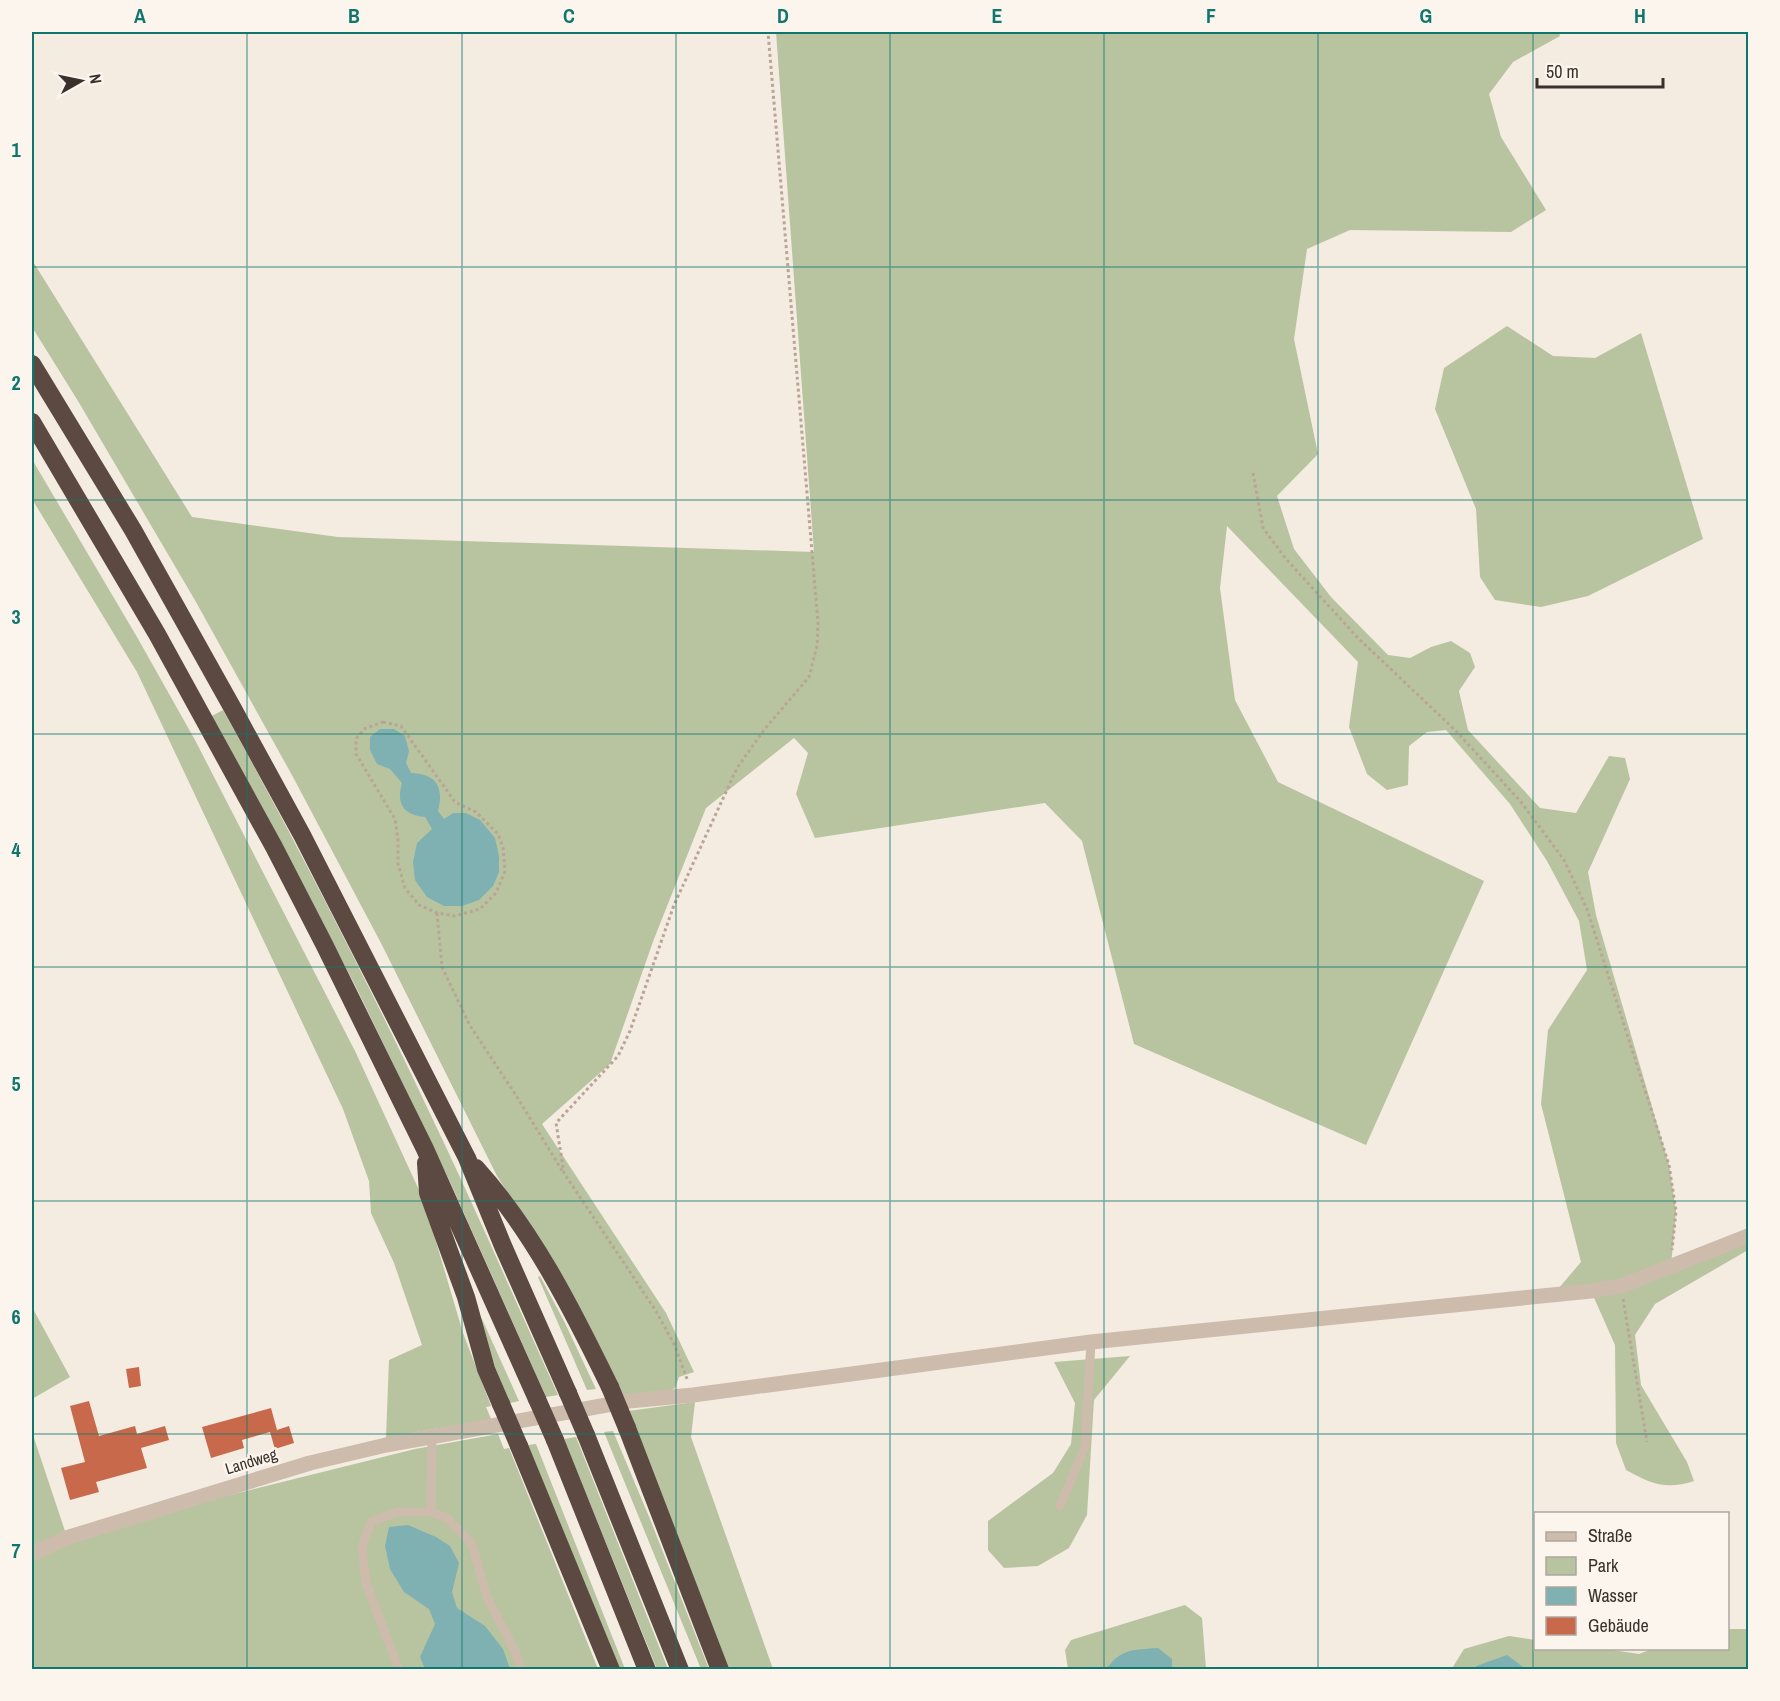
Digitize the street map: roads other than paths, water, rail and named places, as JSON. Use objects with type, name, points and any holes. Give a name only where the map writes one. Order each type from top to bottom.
[{"type":"highway","points":[[32,364],[133,530],[232,707],[302,835],[467,1158],[586,1435],[680,1670]]},
{"type":"highway","points":[[32,422],[157,634],[274,847],[324,944],[425,1149],[537,1399],[647,1670]]},
{"type":"highway","points":[[425,1149],[428,1193],[466,1297],[486,1369],[611,1670]]},
{"type":"highway","points":[[467,1158],[494,1188],[564,1296],[610,1387],[720,1670]]},
{"type":"street","name":"Landweg","points":[[32,1554],[66,1538],[310,1463],[432,1436],[628,1401],[693,1395],[1090,1342],[1592,1291],[1621,1286],[1749,1236]]},
{"type":"lane","points":[[1060,1506],[1085,1447],[1090,1342]]},
{"type":"lane","points":[[431,1512],[432,1436]]},
{"type":"lane","points":[[399,1670],[366,1583],[362,1547],[371,1522],[397,1512],[431,1512],[447,1518],[472,1544],[487,1597],[516,1653],[520,1670]]},
{"type":"water","points":[[380,729],[394,729],[405,736],[409,751],[406,763],[411,773],[427,776],[436,783],[440,795],[438,811],[444,819],[453,813],[466,813],[480,820],[495,838],[499,856],[499,872],[493,886],[479,900],[462,906],[444,906],[427,897],[415,880],[413,862],[417,843],[432,829],[425,817],[406,811],[400,797],[402,783],[390,769],[377,764],[370,750],[370,737]]},
{"type":"water","points":[[408,1525],[450,1546],[459,1563],[452,1592],[457,1608],[485,1626],[503,1649],[510,1669],[425,1669],[420,1657],[435,1624],[429,1609],[404,1592],[390,1569],[385,1546],[389,1527]]},
{"type":"water","points":[[1158,1648],[1172,1659],[1172,1669],[1106,1669],[1117,1657],[1129,1651]]},
{"type":"water","points":[[1507,1655],[1526,1669],[1474,1669],[1476,1666]]}]
